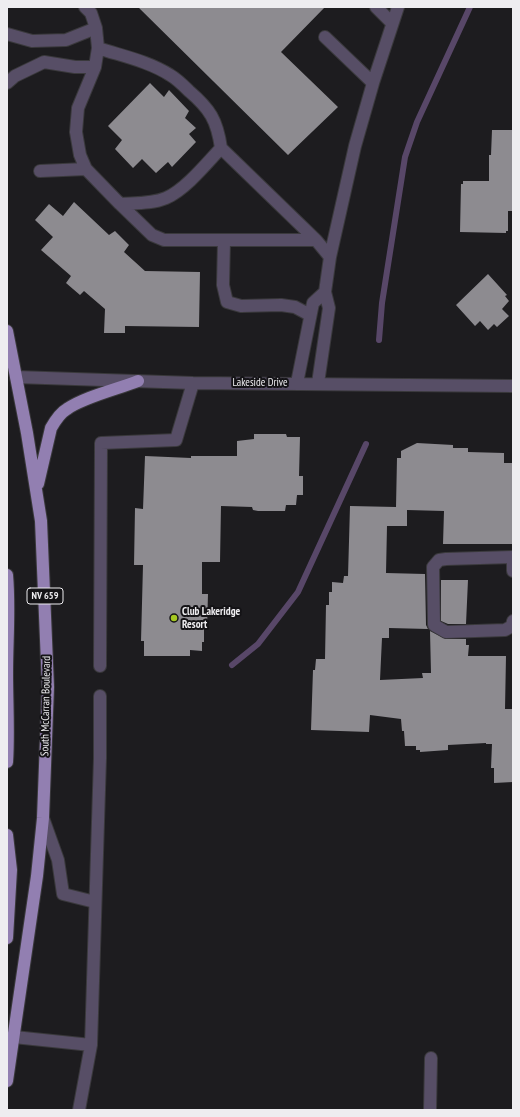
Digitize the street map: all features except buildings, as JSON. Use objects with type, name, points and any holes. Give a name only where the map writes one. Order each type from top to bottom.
[{"type":"main road","name":"South McCarran Boulevard","points":[[7,331],[11,377],[27,433],[41,521],[48,687],[43,818],[37,876],[10,1034],[7,1081]]},
{"type":"main road","points":[[36,491],[48,438],[55,421],[66,410],[77,403],[138,382]]},
{"type":"main road","points":[[7,575],[9,593],[7,762]]},
{"type":"main road","points":[[7,835],[11,870],[7,938]]},
{"type":"street","points":[[85,7],[91,13],[96,28],[98,48],[95,67],[78,108],[76,132],[80,155],[86,169],[120,204],[152,235],[164,240],[316,240]]},
{"type":"street","points":[[376,7],[392,23]]},
{"type":"street","points":[[318,383],[329,308],[325,292],[330,257],[355,146],[372,83],[398,7]]},
{"type":"street","points":[[7,34],[32,41],[66,40],[96,28]]},
{"type":"street","points":[[326,37],[372,83]]},
{"type":"street","points":[[98,48],[153,66],[171,75],[201,101],[212,115],[219,132],[221,148],[316,240],[330,257]]},
{"type":"street","points":[[7,83],[15,76],[44,62],[75,67],[95,67]]},
{"type":"street","points":[[120,204],[150,202],[167,198],[186,185],[221,148]]},
{"type":"street","points":[[40,171],[86,169]]},
{"type":"street","points":[[224,240],[223,285],[227,302],[241,306],[281,305],[295,307],[310,315]]},
{"type":"street","points":[[297,383],[313,303],[325,292]]},
{"type":"street","name":"Lakeside Drive","points":[[11,377],[193,383],[513,386]]},
{"type":"street","points":[[100,666],[101,443],[176,440],[193,383]]},
{"type":"street","points":[[513,571],[513,557],[446,559],[439,560],[433,567],[434,625],[438,629],[446,632],[505,630],[512,626],[513,621]]},
{"type":"street","points":[[79,1110],[91,1045],[100,758],[100,696]]},
{"type":"street","points":[[43,818],[58,860],[63,894],[95,902]]},
{"type":"street","points":[[10,1034],[91,1045]]},
{"type":"street","points":[[430,1110],[431,1058]]},
{"type":"waterway","points":[[379,340],[382,303],[405,157],[417,122],[470,7]]},
{"type":"waterway","points":[[232,665],[258,644],[298,592],[366,444]]},
{"type":"place","name":"Club Lakeridge Resort","points":[[174,618]]}]
